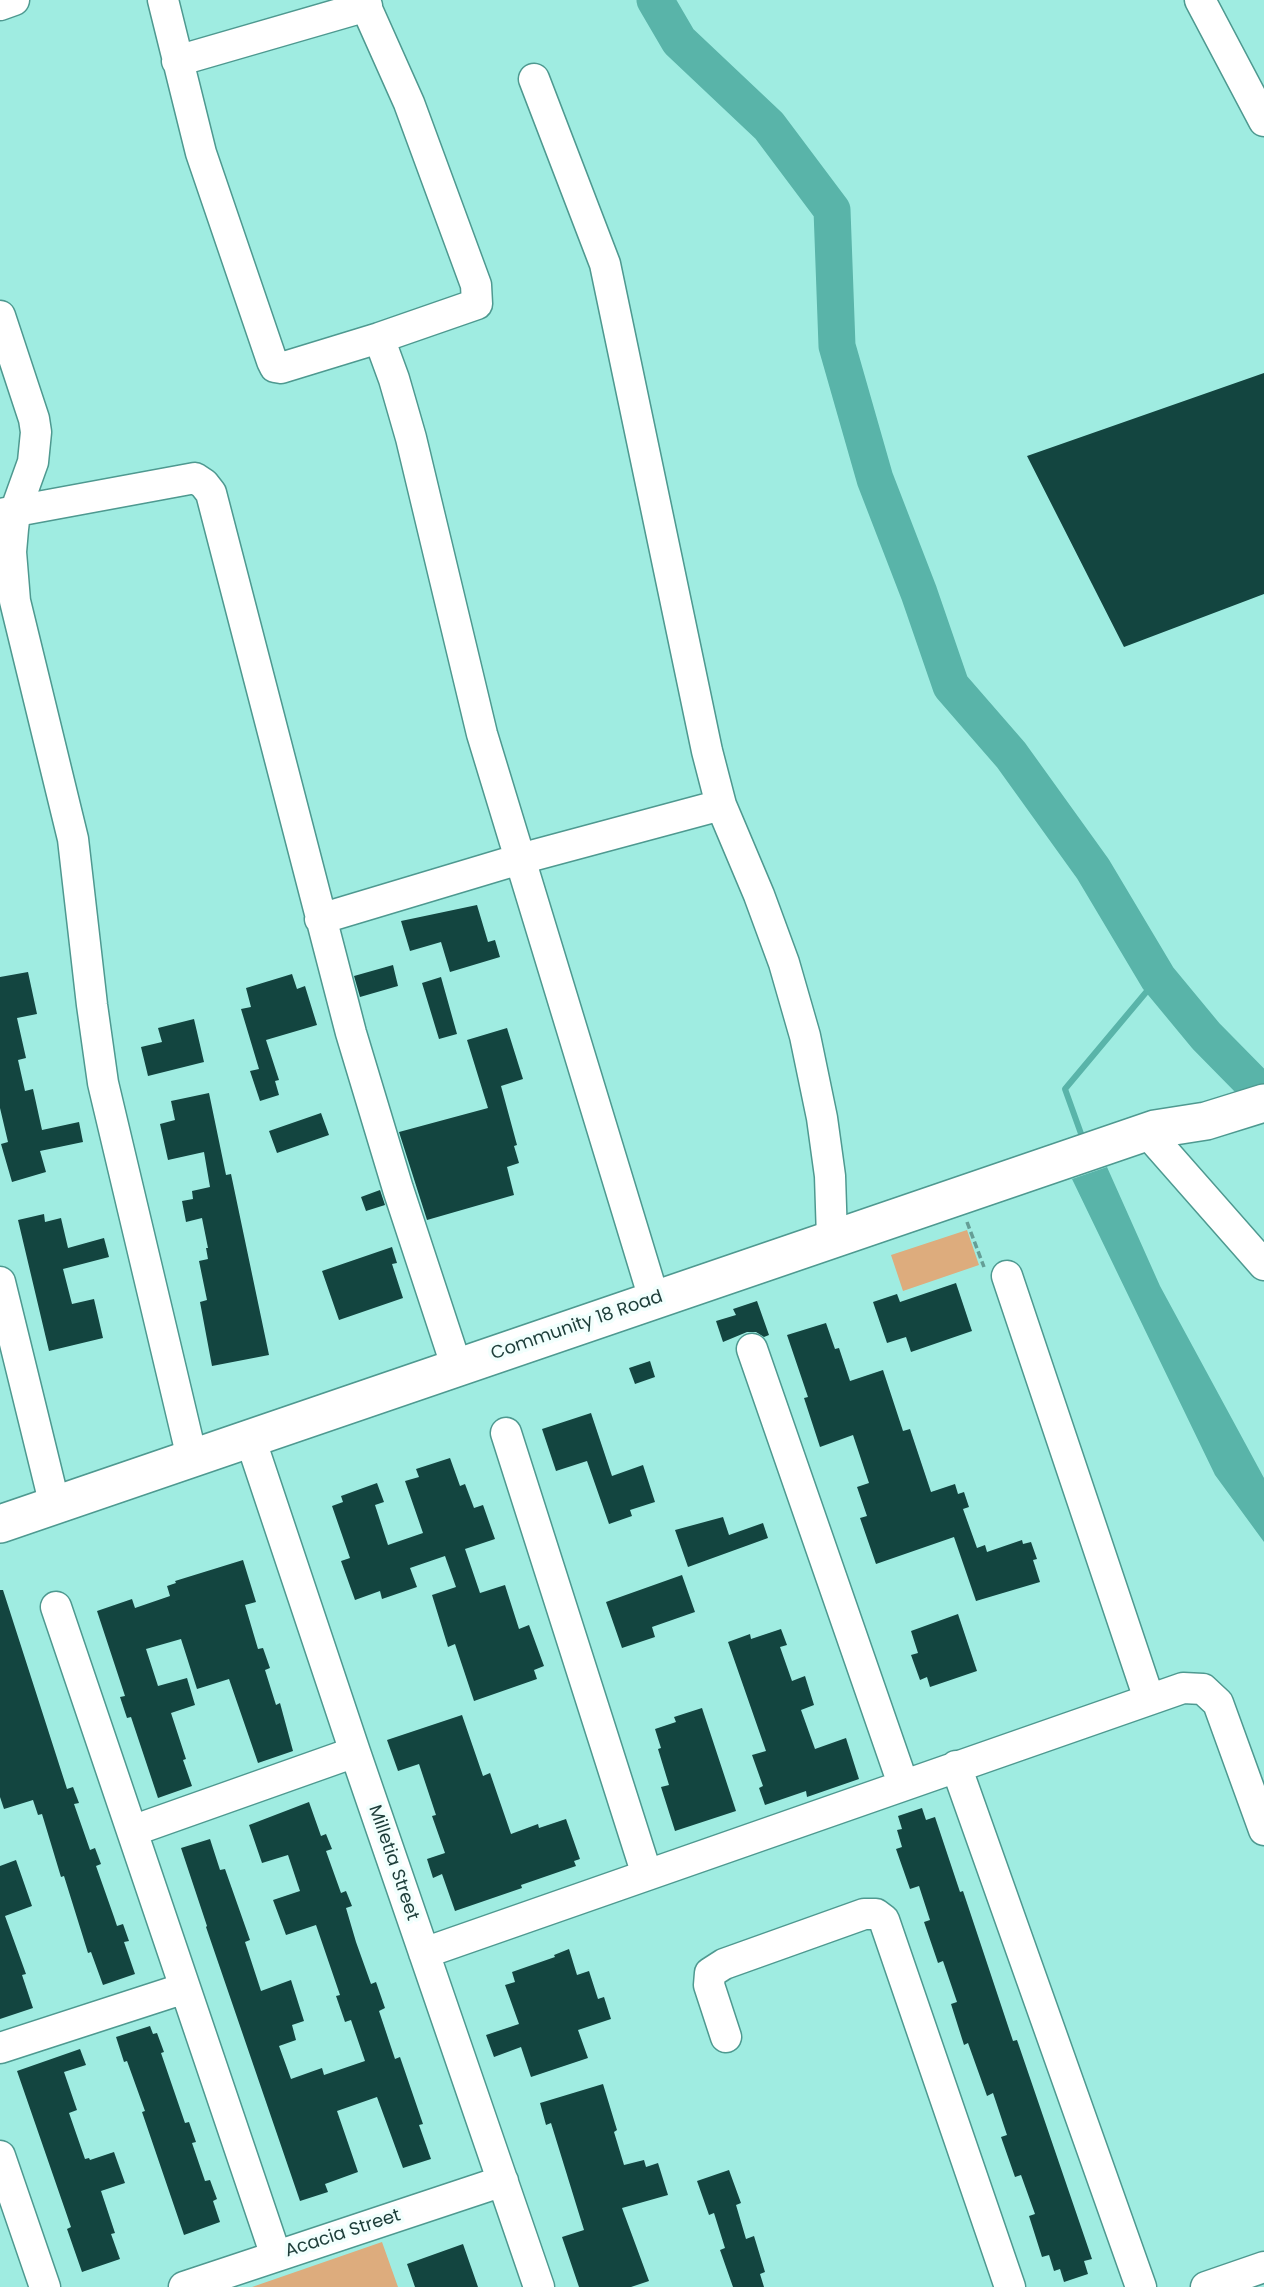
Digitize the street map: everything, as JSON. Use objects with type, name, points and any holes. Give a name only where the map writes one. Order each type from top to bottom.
[{"type":"main road","name":"Community 18 Road","points":[[0,1524],[1151,1131],[1203,1111],[1264,1078]]},
{"type":"main road","name":"Community 18 Road","points":[[1203,1111],[1264,1104]]},
{"type":"street","points":[[0,5],[14,0]]},
{"type":"street","points":[[163,0],[177,61],[201,153],[275,367],[288,366],[379,338],[477,304],[476,285],[409,103],[365,3],[177,61]]},
{"type":"street","points":[[1200,0],[1264,121]]},
{"type":"street","points":[[534,79],[605,264],[692,686],[721,805],[772,928],[805,1036],[822,1118],[830,1176],[832,1238]]},
{"type":"street","points":[[0,316],[36,432],[33,462],[7,513],[15,601],[73,839],[103,1083],[192,1458]]},
{"type":"street","points":[[379,338],[411,438],[482,734],[654,1299]]},
{"type":"street","points":[[7,513],[195,478],[211,493],[320,919],[373,1110],[457,1368]]},
{"type":"street","points":[[320,919],[520,859],[721,805]]},
{"type":"street","points":[[1151,1131],[1264,1265]]},
{"type":"street","points":[[1007,1276],[1149,1699]]},
{"type":"street","points":[[0,1282],[55,1506]]},
{"type":"street","points":[[752,1349],[903,1784]]},
{"type":"street","points":[[506,1433],[647,1875]]},
{"type":"street","name":"Milletia Street","points":[[250,1438],[539,2287]]},
{"type":"street","points":[[56,1607],[276,2256]]},
{"type":"street","points":[[424,1953],[1183,1688],[1203,1689],[1212,1695],[1224,1715],[1264,1830]]},
{"type":"street","points":[[132,1831],[355,1752]]},
{"type":"street","points":[[956,1766],[1141,2287]]},
{"type":"street","points":[[726,2037],[709,1985],[710,1973],[724,1964],[864,1914],[876,1914],[884,1920],[1010,2287]]},
{"type":"street","points":[[0,2049],[185,1988]]},
{"type":"street","points":[[0,2156],[45,2287]]},
{"type":"street","name":"Acacia Street","points":[[184,2287],[503,2181]]},
{"type":"street","points":[[1206,2287],[1264,2267]]},
{"type":"path","points":[[957,1197],[986,1272],[1007,1276]]},
{"type":"shaded area","points":[[967,1230],[979,1265],[903,1291],[891,1255]]},
{"type":"shaded area","points":[[382,2242],[398,2287],[252,2287]]},
{"type":"water","points":[[1107,1167],[1160,1286],[1264,1478],[1264,1542],[1215,1475],[1072,1179]]},
{"type":"building","points":[[1264,373],[1264,594],[1124,647],[1027,456]]},
{"type":"building","points":[[477,905],[488,942],[495,940],[500,957],[450,972],[441,942],[410,951],[401,921]]},
{"type":"building","points":[[393,965],[398,986],[360,997],[354,976]]},
{"type":"building","points":[[28,972],[37,1014],[17,1018],[26,1058],[18,1060],[25,1091],[33,1089],[42,1130],[79,1122],[83,1142],[40,1151],[46,1172],[12,1182],[1,1144],[8,1142],[0,1108],[0,977]]},
{"type":"building","points":[[292,974],[297,989],[305,986],[317,1025],[266,1040],[279,1080],[275,1081],[279,1095],[260,1101],[250,1071],[259,1069],[241,1009],[251,1007],[246,988]]},
{"type":"building","points":[[441,977],[457,1034],[439,1039],[422,983]]},
{"type":"building","points":[[194,1019],[204,1062],[148,1076],[141,1047],[162,1042],[158,1028]]},
{"type":"building","points":[[507,1028],[523,1079],[501,1086],[517,1145],[514,1146],[519,1163],[507,1167],[514,1195],[427,1220],[399,1132],[488,1108],[467,1040]]},
{"type":"building","points":[[209,1093],[226,1175],[231,1174],[269,1355],[212,1366],[200,1302],[207,1300],[199,1261],[208,1259],[208,1248],[202,1218],[186,1222],[182,1201],[193,1199],[192,1191],[210,1187],[204,1152],[168,1160],[160,1124],[175,1120],[171,1101]]},
{"type":"building","points":[[321,1113],[329,1135],[277,1153],[269,1131]]},
{"type":"building","points":[[380,1190],[385,1205],[366,1211],[361,1197]]},
{"type":"building","points":[[44,1214],[45,1222],[61,1218],[68,1248],[104,1238],[109,1257],[63,1269],[72,1304],[94,1299],[103,1338],[49,1351],[18,1220]]},
{"type":"building","points":[[392,1247],[397,1263],[392,1264],[403,1298],[339,1320],[322,1271]]},
{"type":"building","points":[[956,1283],[972,1331],[911,1352],[906,1337],[887,1343],[873,1302],[897,1294],[900,1302]]},
{"type":"building","points":[[757,1301],[769,1335],[764,1337],[756,1332],[747,1332],[723,1342],[716,1321],[736,1315],[733,1309]]},
{"type":"building","points":[[826,1323],[835,1349],[839,1348],[850,1381],[883,1370],[903,1431],[910,1429],[931,1492],[955,1484],[958,1494],[964,1492],[969,1507],[963,1509],[977,1548],[985,1545],[987,1552],[1022,1540],[1023,1544],[1031,1542],[1037,1559],[1033,1560],[1040,1582],[976,1601],[954,1537],[876,1564],[860,1518],[867,1516],[857,1487],[869,1483],[853,1435],[820,1447],[804,1398],[808,1397],[787,1335]]},
{"type":"building","points":[[650,1361],[655,1377],[635,1384],[629,1368]]},
{"type":"building","points":[[591,1413],[612,1476],[643,1465],[655,1502],[630,1510],[632,1516],[609,1524],[587,1461],[556,1471],[542,1429]]},
{"type":"building","points":[[450,1458],[460,1486],[465,1484],[474,1508],[483,1505],[495,1539],[465,1549],[480,1593],[505,1585],[519,1629],[529,1625],[544,1666],[534,1670],[537,1679],[474,1701],[455,1644],[448,1647],[432,1595],[456,1587],[445,1556],[410,1568],[417,1587],[382,1599],[380,1591],[355,1600],[341,1561],[350,1558],[332,1506],[343,1502],[341,1496],[377,1483],[384,1502],[375,1505],[388,1545],[423,1533],[405,1481],[419,1477],[416,1469]]},
{"type":"building","points":[[723,1517],[729,1535],[763,1523],[768,1538],[688,1567],[675,1530]]},
{"type":"building","points":[[243,1560],[256,1602],[245,1605],[258,1649],[263,1648],[270,1668],[265,1670],[276,1705],[280,1703],[293,1751],[258,1763],[229,1679],[197,1689],[181,1639],[146,1649],[158,1686],[187,1678],[195,1705],[171,1713],[192,1786],[158,1798],[131,1717],[127,1718],[120,1697],[125,1696],[97,1611],[132,1599],[135,1608],[170,1596],[167,1586],[176,1583],[175,1581]]},
{"type":"building","points":[[682,1575],[695,1612],[652,1627],[655,1637],[622,1648],[606,1602]]},
{"type":"building","points":[[0,1590],[3,1590],[67,1789],[73,1787],[79,1803],[74,1804],[90,1850],[95,1848],[101,1864],[96,1866],[117,1926],[123,1924],[129,1941],[124,1942],[135,1974],[103,1985],[91,1952],[88,1953],[42,1814],[38,1815],[33,1800],[4,1809],[0,1797]]},
{"type":"building","points":[[958,1614],[977,1671],[930,1687],[927,1677],[920,1680],[911,1655],[918,1653],[911,1631]]},
{"type":"building","points":[[781,1629],[787,1645],[780,1647],[792,1681],[805,1676],[814,1705],[801,1710],[815,1749],[846,1738],[859,1779],[807,1797],[806,1791],[765,1805],[759,1788],[763,1786],[752,1755],[766,1751],[728,1642],[750,1634],[751,1639]]},
{"type":"building","points":[[702,1708],[736,1811],[675,1831],[661,1787],[669,1785],[655,1729],[676,1722],[674,1717]]},
{"type":"building","points":[[462,1715],[483,1776],[490,1773],[511,1834],[538,1824],[539,1828],[566,1819],[580,1859],[574,1861],[576,1866],[455,1911],[442,1874],[433,1878],[427,1859],[445,1853],[432,1816],[436,1815],[419,1764],[398,1771],[387,1740]]},
{"type":"building","points":[[309,1802],[321,1836],[326,1834],[332,1849],[326,1851],[341,1893],[346,1891],[352,1906],[346,1908],[356,1942],[371,1984],[376,1982],[385,2008],[379,2011],[395,2059],[400,2057],[423,2124],[419,2125],[431,2159],[403,2168],[377,2097],[337,2111],[358,2172],[325,2184],[328,2192],[300,2201],[181,1848],[210,1839],[220,1870],[225,1869],[250,1940],[245,1942],[261,1991],[291,1980],[304,2021],[292,2025],[296,2040],[279,2046],[291,2079],[322,2068],[324,2075],[365,2061],[351,2020],[345,2022],[336,1996],[340,1995],[316,1925],[286,1935],[273,1900],[300,1891],[288,1855],[262,1863],[249,1825]]},
{"type":"building","points":[[922,1808],[926,1820],[935,1817],[960,1892],[963,1891],[1013,2041],[1017,2040],[1092,2259],[1084,2261],[1088,2274],[1064,2282],[1060,2269],[1054,2271],[1049,2255],[1042,2257],[1029,2216],[1035,2214],[1021,2175],[1015,2177],[1001,2137],[1007,2135],[993,2093],[987,2096],[968,2043],[964,2045],[951,2004],[957,2002],[943,1961],[938,1963],[924,1922],[930,1920],[919,1886],[910,1889],[896,1849],[902,1847],[897,1830],[902,1829],[898,1816]]},
{"type":"building","points":[[16,1860],[32,1906],[5,1916],[26,1974],[22,1975],[33,2008],[0,2019],[0,1866]]},
{"type":"building","points":[[569,1949],[577,1975],[589,1971],[598,1999],[604,1997],[611,2019],[578,2030],[588,2058],[531,2077],[521,2047],[494,2057],[486,2035],[519,2024],[505,1985],[515,1982],[512,1972],[555,1957],[554,1955]]},
{"type":"building","points":[[150,2026],[153,2034],[157,2033],[164,2052],[161,2053],[185,2123],[189,2122],[196,2142],[192,2143],[205,2181],[210,2180],[217,2199],[213,2201],[220,2222],[184,2235],[142,2112],[145,2111],[116,2037]]},
{"type":"building","points":[[80,2049],[86,2065],[64,2072],[77,2110],[69,2113],[85,2159],[90,2160],[114,2152],[125,2183],[101,2191],[115,2233],[111,2234],[120,2259],[82,2272],[67,2229],[71,2227],[17,2071]]},
{"type":"building","points":[[603,2084],[624,2165],[644,2160],[646,2167],[658,2163],[668,2195],[622,2208],[649,2281],[631,2287],[579,2287],[562,2237],[584,2230],[551,2123],[546,2125],[540,2103]]},
{"type":"building","points":[[729,2170],[741,2203],[736,2205],[746,2239],[754,2236],[765,2272],[760,2274],[764,2287],[733,2287],[720,2250],[725,2248],[714,2213],[709,2215],[697,2181]]},
{"type":"building","points":[[463,2244],[478,2287],[415,2287],[407,2264]]},
{"type":"waterway","points":[[655,0],[679,41],[769,126],[832,210],[837,346],[875,479],[951,686],[1011,755],[1093,869],[1158,978],[1206,1036],[1264,1095]]},
{"type":"waterway","points":[[1084,1142],[1065,1089],[1158,978]]}]
